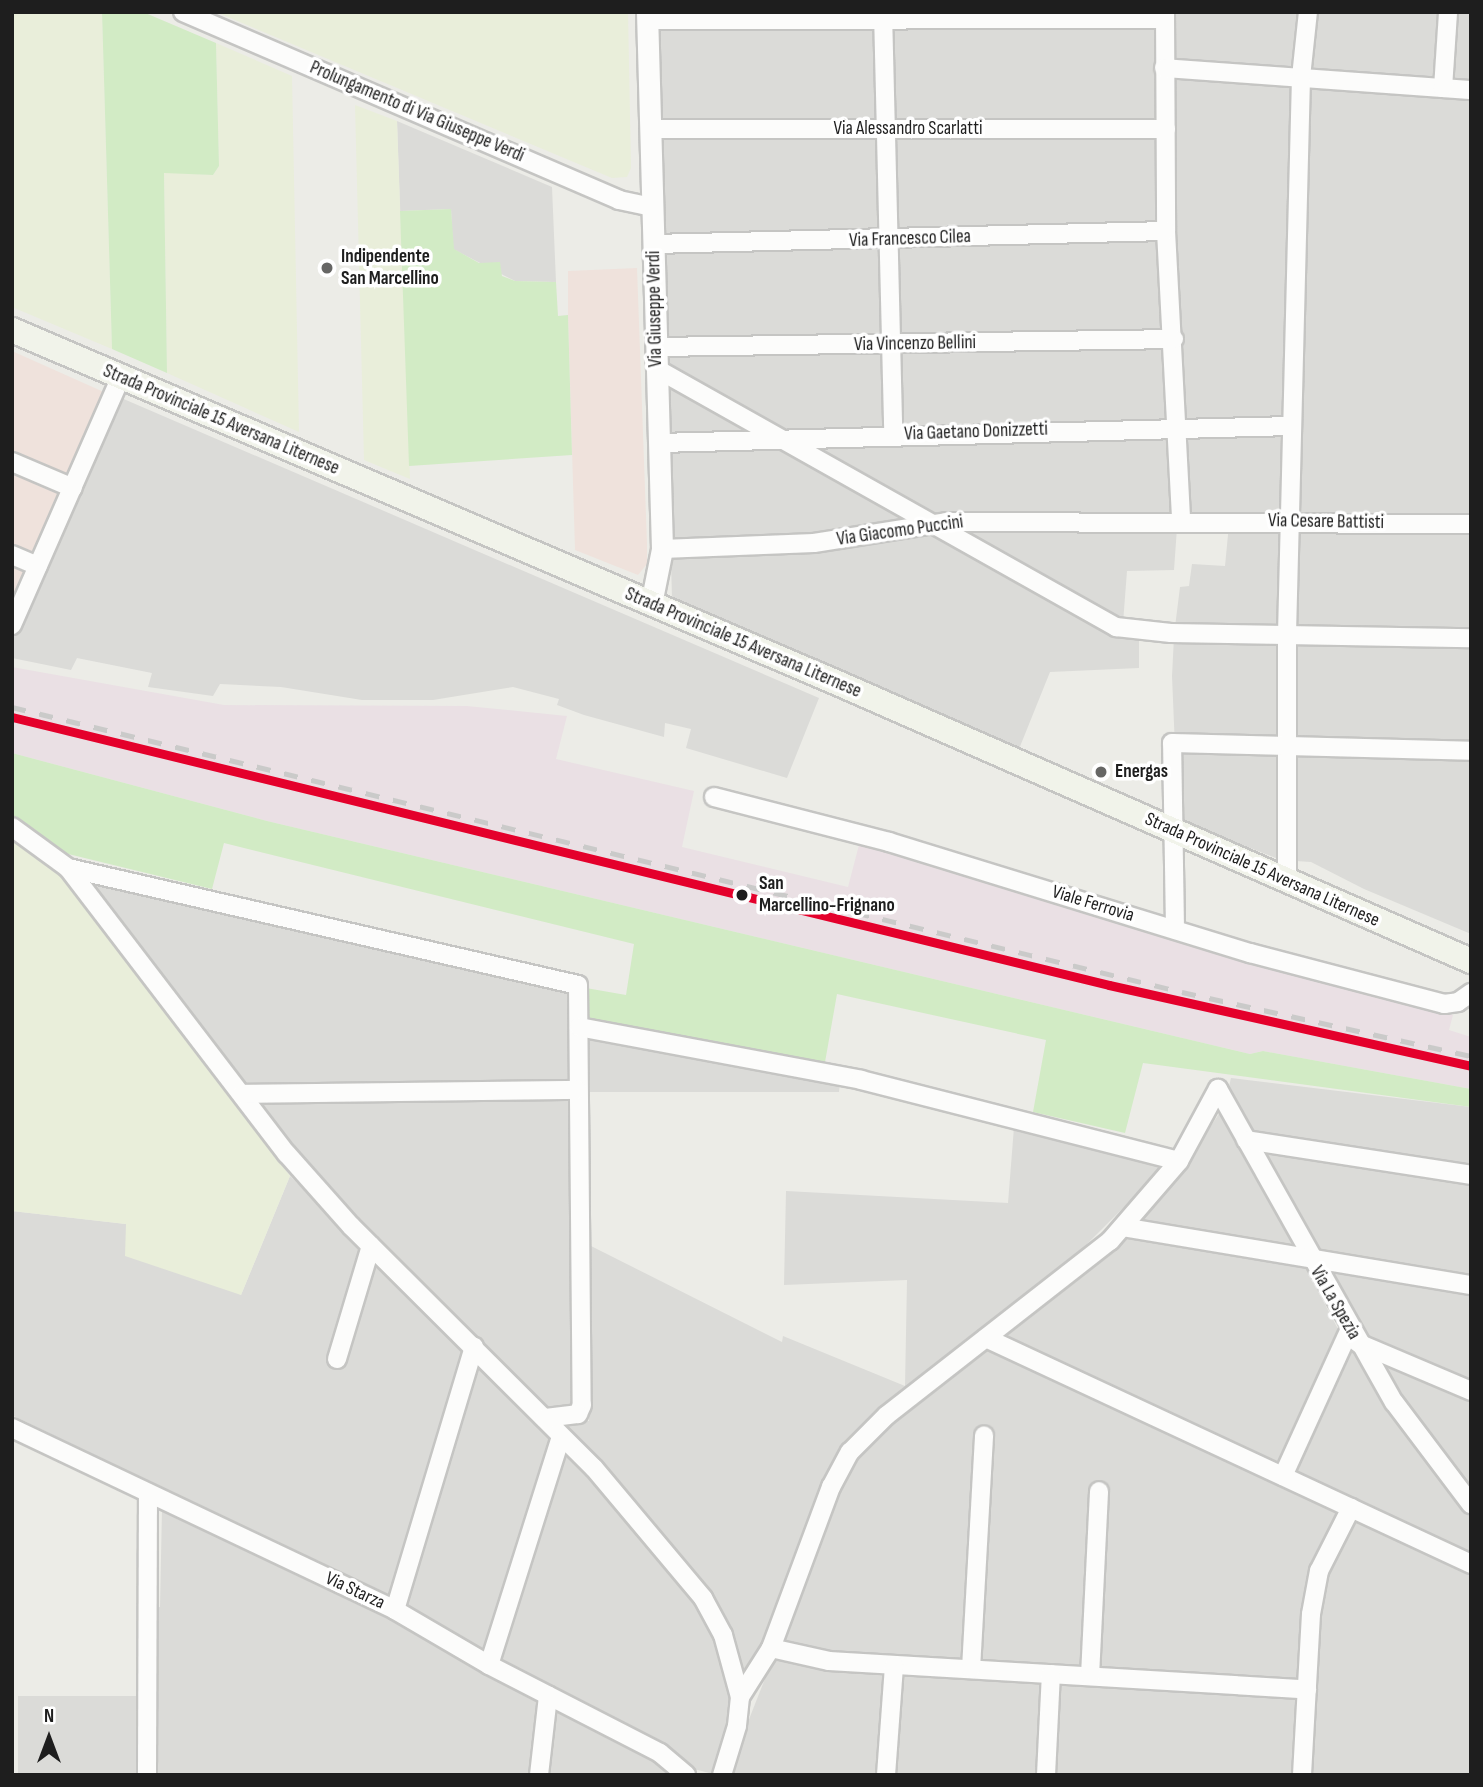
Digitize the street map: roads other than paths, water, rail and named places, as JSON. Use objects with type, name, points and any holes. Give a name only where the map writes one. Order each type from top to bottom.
[{"type":"main road","name":"Strada Provinciale 15 Aversana Liternese","points":[[12,330],[120,379],[651,604],[1471,961]]},
{"type":"street","name":"Prolungamento di Via Giuseppe Verdi","points":[[183,12],[619,200],[653,207]]},
{"type":"street","points":[[1287,882],[1289,522],[1301,77],[1308,12]]},
{"type":"street","points":[[1443,88],[1448,12]]},
{"type":"street","name":"Via Giuseppe Verdi","points":[[647,16],[662,549],[651,604]]},
{"type":"street","points":[[647,16],[1165,16],[1166,231],[1180,428],[1181,520]]},
{"type":"street","points":[[883,16],[893,435]]},
{"type":"street","points":[[1164,68],[1471,90]]},
{"type":"street","name":"Via Alessandro Scarlatti","points":[[650,129],[1166,129]]},
{"type":"street","name":"Via Francesco Cilea","points":[[653,244],[1166,231]]},
{"type":"street","name":"Via Vincenzo Bellini","points":[[656,347],[1174,340]]},
{"type":"street","points":[[657,369],[1116,627],[1171,633],[1471,638]]},
{"type":"street","points":[[12,625],[120,379]]},
{"type":"street","name":"Via Gaetano Donizzetti","points":[[659,443],[1292,426]]},
{"type":"street","points":[[12,462],[73,488]]},
{"type":"street","name":"Via Cesare Battisti","points":[[1181,520],[1471,524]]},
{"type":"street","name":"Via Giacomo Puccini","points":[[662,549],[814,543],[929,523],[1181,520]]},
{"type":"street","points":[[12,555],[38,566]]},
{"type":"street","points":[[1175,929],[1172,743],[1471,751]]},
{"type":"street","name":"Viale Ferrovia","points":[[714,797],[889,842],[1175,929],[1444,1004],[1471,993]]},
{"type":"street","points":[[12,827],[68,869],[287,1154],[371,1246],[594,1468],[703,1598],[723,1635],[740,1697],[737,1726],[722,1775]]},
{"type":"street","points":[[68,869],[578,985],[582,1405],[578,1414],[544,1418]]},
{"type":"street","points":[[579,1027],[861,1080],[1179,1161],[1123,1227],[887,1416],[850,1452],[831,1486],[771,1648],[740,1697]]},
{"type":"street","name":"Via La Spezia","points":[[1179,1161],[1218,1089],[1308,1255],[1394,1402],[1471,1504]]},
{"type":"street","points":[[242,1094],[577,1090]]},
{"type":"street","points":[[1246,1140],[1471,1175]]},
{"type":"street","points":[[1123,1227],[1308,1255],[1471,1285]]},
{"type":"street","points":[[337,1359],[371,1246]]},
{"type":"street","points":[[1283,1476],[1354,1336],[1471,1391]]},
{"type":"street","points":[[986,1338],[1471,1564]]},
{"type":"street","points":[[395,1610],[474,1347]]},
{"type":"street","name":"Via Starza","points":[[12,1428],[395,1610],[489,1665],[660,1753],[686,1775]]},
{"type":"street","points":[[971,1669],[984,1435]]},
{"type":"street","points":[[489,1665],[561,1437]]},
{"type":"street","points":[[1090,1676],[1099,1491]]},
{"type":"street","points":[[147,1775],[148,1493]]},
{"type":"street","points":[[1302,1775],[1311,1614],[1320,1571],[1351,1507]]},
{"type":"street","points":[[771,1648],[829,1661],[1307,1689]]},
{"type":"street","points":[[886,1775],[894,1665]]},
{"type":"street","points":[[1046,1775],[1051,1674]]},
{"type":"street","points":[[539,1775],[548,1696]]},
{"type":"railway","points":[[12,707],[1182,992],[1471,1056]]},
{"type":"place","name":"Indipendente San Marcellino","points":[[327,268]]},
{"type":"place","name":"Energas","points":[[1101,772]]},
{"type":"place","name":"San Marcellino-Frignano","points":[[742,895]]}]
